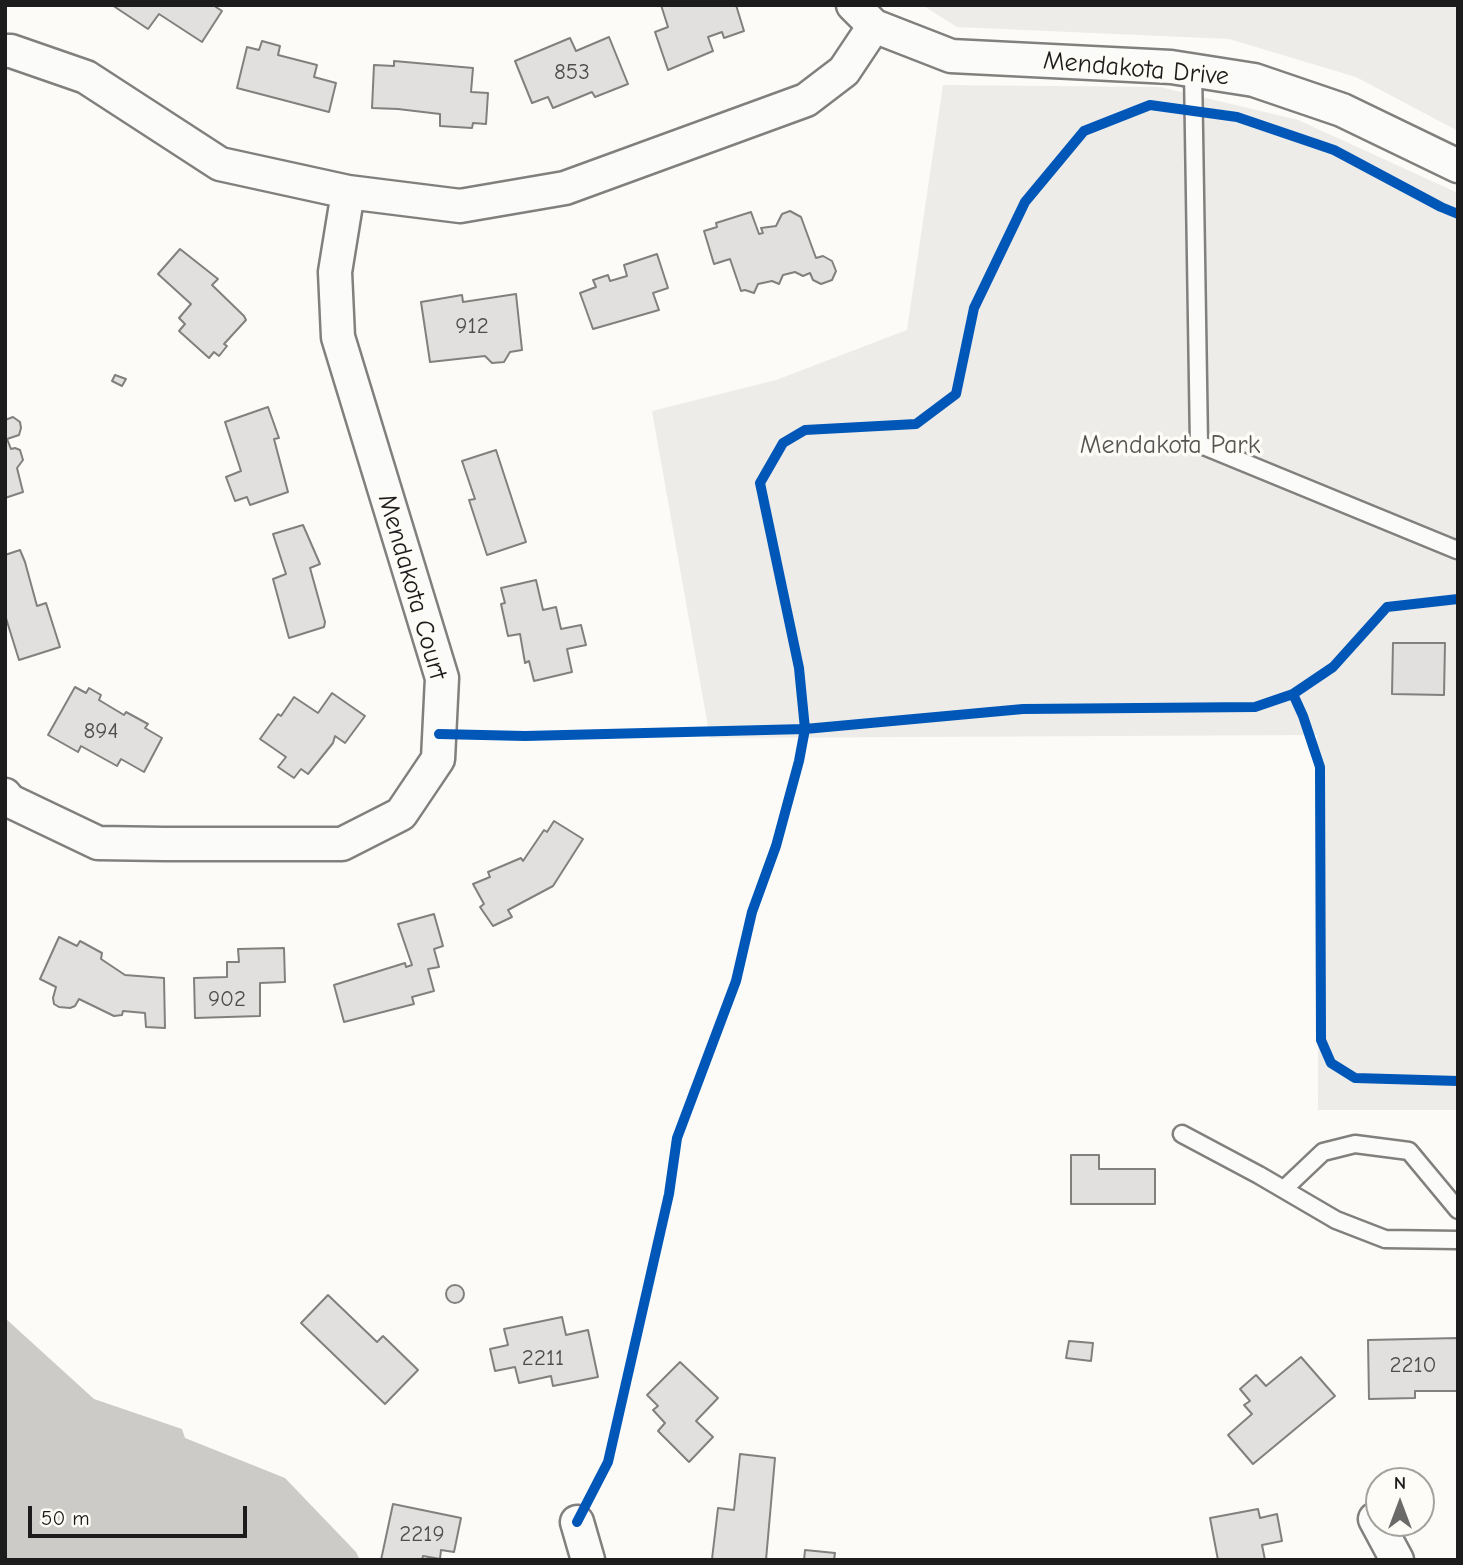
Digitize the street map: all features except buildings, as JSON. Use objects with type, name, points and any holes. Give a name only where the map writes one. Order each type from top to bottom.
[{"type":"street","name":"Mendakota Drive","points":[[864,15],[951,56],[1171,66],[1254,80],[1342,110],[1458,166]]},
{"type":"street","points":[[5,51],[86,77],[220,164],[348,192],[460,206],[565,188],[806,100],[844,71],[864,15]]},
{"type":"street","name":"Mendakota Court","points":[[5,795],[10,801],[98,842],[342,844],[401,814],[438,759],[442,678],[338,337],[335,272],[348,192]]},
{"type":"street","points":[[577,1522],[587,1560]]},
{"type":"street","points":[[1385,1537],[1397,1560]]},
{"type":"lane","points":[[1193,70],[1199,444],[1457,550],[1458,548]]},
{"type":"lane","points":[[1182,1134],[1336,1220],[1385,1238],[1458,1240]]},
{"type":"lane","points":[[1284,1189],[1323,1152],[1355,1144],[1409,1151],[1458,1210]]},
{"type":"green space","points":[[922,5],[1458,5],[1458,131],[1356,77],[1229,39],[957,27]]},
{"type":"green space","name":"Mendakota Park","points":[[943,85],[1160,87],[1298,120],[1458,193],[1458,1110],[1318,1110],[1317,735],[710,738],[652,411],[776,380],[907,330]]},
{"type":"shaded area","points":[[5,1318],[94,1399],[182,1429],[185,1438],[285,1478],[356,1552],[360,1560],[5,1560]]},
{"type":"cycle path","points":[[577,1522],[608,1462],[669,1194],[677,1138],[736,981],[752,912],[776,846],[799,761],[805,729],[799,668],[760,483],[783,443],[805,430],[916,424],[956,394],[974,308],[1025,202],[1084,131],[1150,105],[1237,117],[1334,150],[1458,214]]},
{"type":"cycle path","points":[[439,734],[525,736],[805,729],[1023,709],[1255,707],[1293,694],[1333,667],[1387,607],[1458,599]]},
{"type":"cycle path","points":[[1293,694],[1320,767],[1321,1040],[1331,1063],[1355,1078],[1458,1081]]}]
